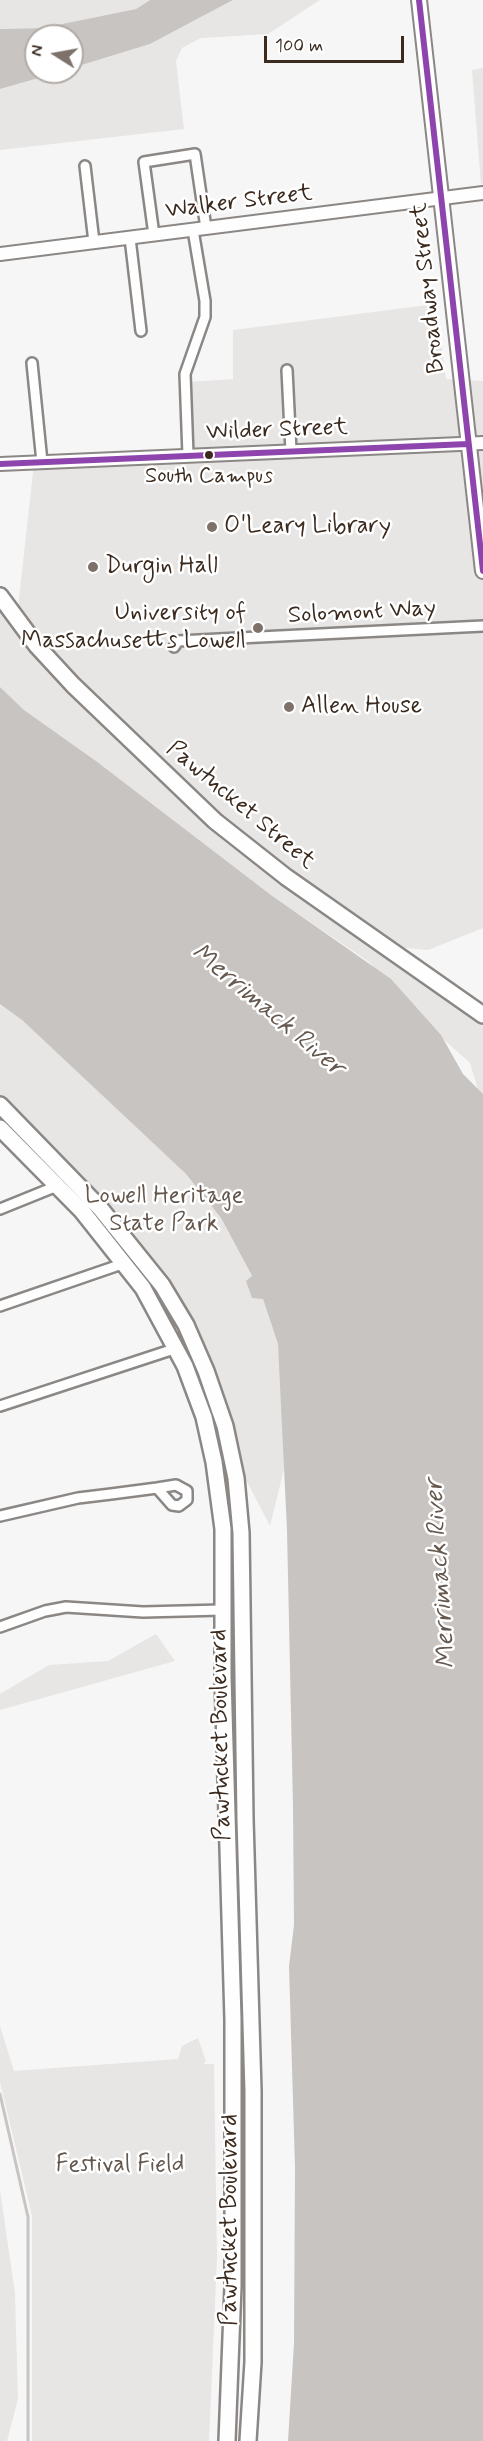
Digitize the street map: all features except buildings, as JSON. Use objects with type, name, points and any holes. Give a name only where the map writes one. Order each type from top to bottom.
[{"type":"main road","name":"Broadway Street","points":[[419,0],[483,571]]},
{"type":"main road","name":"Pawtucket Street","points":[[0,596],[37,646],[73,685],[214,820],[286,877],[483,1015]]},
{"type":"main road","name":"Pawtucket Boulevard","points":[[0,1105],[100,1208],[162,1285],[186,1325],[206,1371],[225,1426],[236,1479],[241,1533],[245,1819],[254,2091],[253,2362],[248,2441]]},
{"type":"main road","name":"Pawtucket Boulevard","points":[[0,1128],[57,1186],[125,1263],[159,1315],[177,1348],[204,1417],[214,1462],[223,1529],[222,1610],[234,2106],[233,2286],[227,2441]]},
{"type":"street","points":[[154,235],[144,162],[195,154],[205,317],[185,374],[188,455]]},
{"type":"street","points":[[85,166],[94,242]]},
{"type":"street","name":"Walker Street","points":[[0,254],[483,193]]},
{"type":"street","points":[[130,238],[141,331]]},
{"type":"street","points":[[32,363],[42,462]]},
{"type":"street","points":[[287,370],[291,451]]},
{"type":"street","name":"Wilder Street","points":[[0,464],[483,443]]},
{"type":"street","name":"Solomont Way","points":[[174,646],[178,641],[483,626]]},
{"type":"street","points":[[0,1209],[57,1186]]},
{"type":"street","points":[[0,1306],[125,1263]]},
{"type":"street","points":[[0,1406],[177,1348]]},
{"type":"street","points":[[0,1516],[78,1498],[157,1488]]},
{"type":"street","points":[[0,1627],[45,1611],[66,1608],[143,1612],[222,1610]]},
{"type":"shaded area","points":[[483,68],[483,184],[481,185],[472,70]]},
{"type":"shaded area","name":"University of Massachusetts Lowell","points":[[436,304],[446,379],[483,381],[483,928],[428,950],[396,947],[232,829],[47,648],[18,607],[34,463],[190,452],[188,382],[233,379],[233,330]]},
{"type":"green space","points":[[0,0],[150,0],[136,9],[62,24],[24,24],[24,28],[0,29]]},
{"type":"green space","points":[[233,0],[320,0],[268,34],[201,38],[182,48],[176,61],[184,129],[0,150],[0,89],[24,82],[84,84],[84,64],[150,44]]},
{"type":"green space","points":[[290,459],[264,478],[251,465],[253,461]]},
{"type":"green space","points":[[398,521],[411,524],[421,536],[441,597],[443,618],[364,623],[362,569],[372,522]]},
{"type":"green space","points":[[369,522],[359,569],[347,570],[335,524]]},
{"type":"green space","points":[[423,524],[442,535],[433,554],[420,526]]},
{"type":"green space","points":[[332,526],[344,570],[326,571],[309,555],[309,548]]},
{"type":"green space","points":[[467,535],[475,611],[445,569],[438,553],[445,540]]},
{"type":"green space","points":[[286,538],[297,549],[297,554],[283,568],[261,571],[244,556],[258,540]]},
{"type":"green space","points":[[438,566],[471,615],[448,616],[436,567]]},
{"type":"green space","points":[[221,604],[228,604],[229,631],[198,633],[198,629]]},
{"type":"green space","points":[[0,606],[57,678],[225,842],[483,1026],[483,1094],[478,1090],[470,1063],[443,1039],[369,962],[271,895],[96,761],[24,710],[0,687]]},
{"type":"green space","points":[[49,607],[71,622],[149,646],[165,645],[165,716],[175,719],[189,717],[200,727],[202,754],[212,756],[227,779],[246,791],[238,804],[224,798],[216,808],[204,801],[68,670],[73,642],[70,633],[63,626],[48,618],[45,613]]},
{"type":"green space","points":[[326,638],[332,639],[312,670],[304,677],[277,683],[257,680],[250,675],[241,661],[241,642],[244,649],[325,646]]},
{"type":"green space","points":[[445,642],[445,645],[433,665],[414,666],[394,651],[395,643]]},
{"type":"green space","points":[[390,643],[389,650],[380,648],[354,653],[354,645]]},
{"type":"green space","points":[[220,644],[232,645],[231,667],[226,666],[225,658],[205,659],[198,669],[182,669],[177,665],[177,648],[180,646],[181,653],[220,653]]},
{"type":"green space","points":[[471,733],[472,740],[483,744],[483,843],[457,842],[419,834],[407,823],[390,784],[387,753],[436,750],[435,737]]},
{"type":"green space","points":[[377,752],[378,776],[342,777],[341,753]]},
{"type":"green space","points":[[354,807],[371,810],[407,837],[427,848],[450,855],[483,858],[483,908],[404,906],[377,895],[332,865],[324,855],[323,841]]},
{"type":"green space","name":"Lowell Heritage State Park","points":[[0,1003],[22,1020],[186,1174],[221,1218],[252,1277],[263,1299],[278,1344],[283,1411],[285,1465],[270,1526],[242,1472],[206,1354],[164,1274],[109,1207],[50,1144],[0,1097]]},
{"type":"green space","points":[[156,1634],[175,1661],[0,1710],[0,1694],[49,1665],[108,1661]]},
{"type":"green space","name":"Festival Field","points":[[0,2026],[14,2071],[178,2059],[182,2046],[198,2038],[206,2061],[203,2064],[214,2064],[217,2259],[209,2441],[32,2441],[32,2216],[0,2082]]},
{"type":"green space","points":[[0,2190],[15,2293],[18,2399],[7,2441],[0,2441]]},
{"type":"water","points":[[150,0],[233,0],[150,44],[84,64],[84,24],[62,24],[136,9]]},
{"type":"water","points":[[24,28],[24,82],[0,89],[0,29]]},
{"type":"water","name":"Merrimack River","points":[[0,687],[24,710],[96,761],[271,895],[391,979],[441,1035],[463,1074],[483,1094],[483,2441],[288,2441],[294,2343],[295,2168],[289,1966],[294,1925],[293,1807],[287,1530],[278,1344],[263,1299],[252,1298],[246,1281],[252,1276],[221,1218],[186,1174],[22,1020],[0,1004]]},
{"type":"waterway","points":[[0,2094],[28,2217],[28,2441]]},
{"type":"transit line","points":[[419,0],[483,571]]},
{"type":"transit line","points":[[0,464],[468,444]]},
{"type":"place","name":"South Campus","points":[[209,455]]},
{"type":"place","name":"O'Leary Library","points":[[212,527]]},
{"type":"place","name":"Durgin Hall","points":[[93,567]]},
{"type":"place","name":"University of Massachusetts Lowell","points":[[258,628]]},
{"type":"place","name":"Allen House","points":[[289,707]]}]
